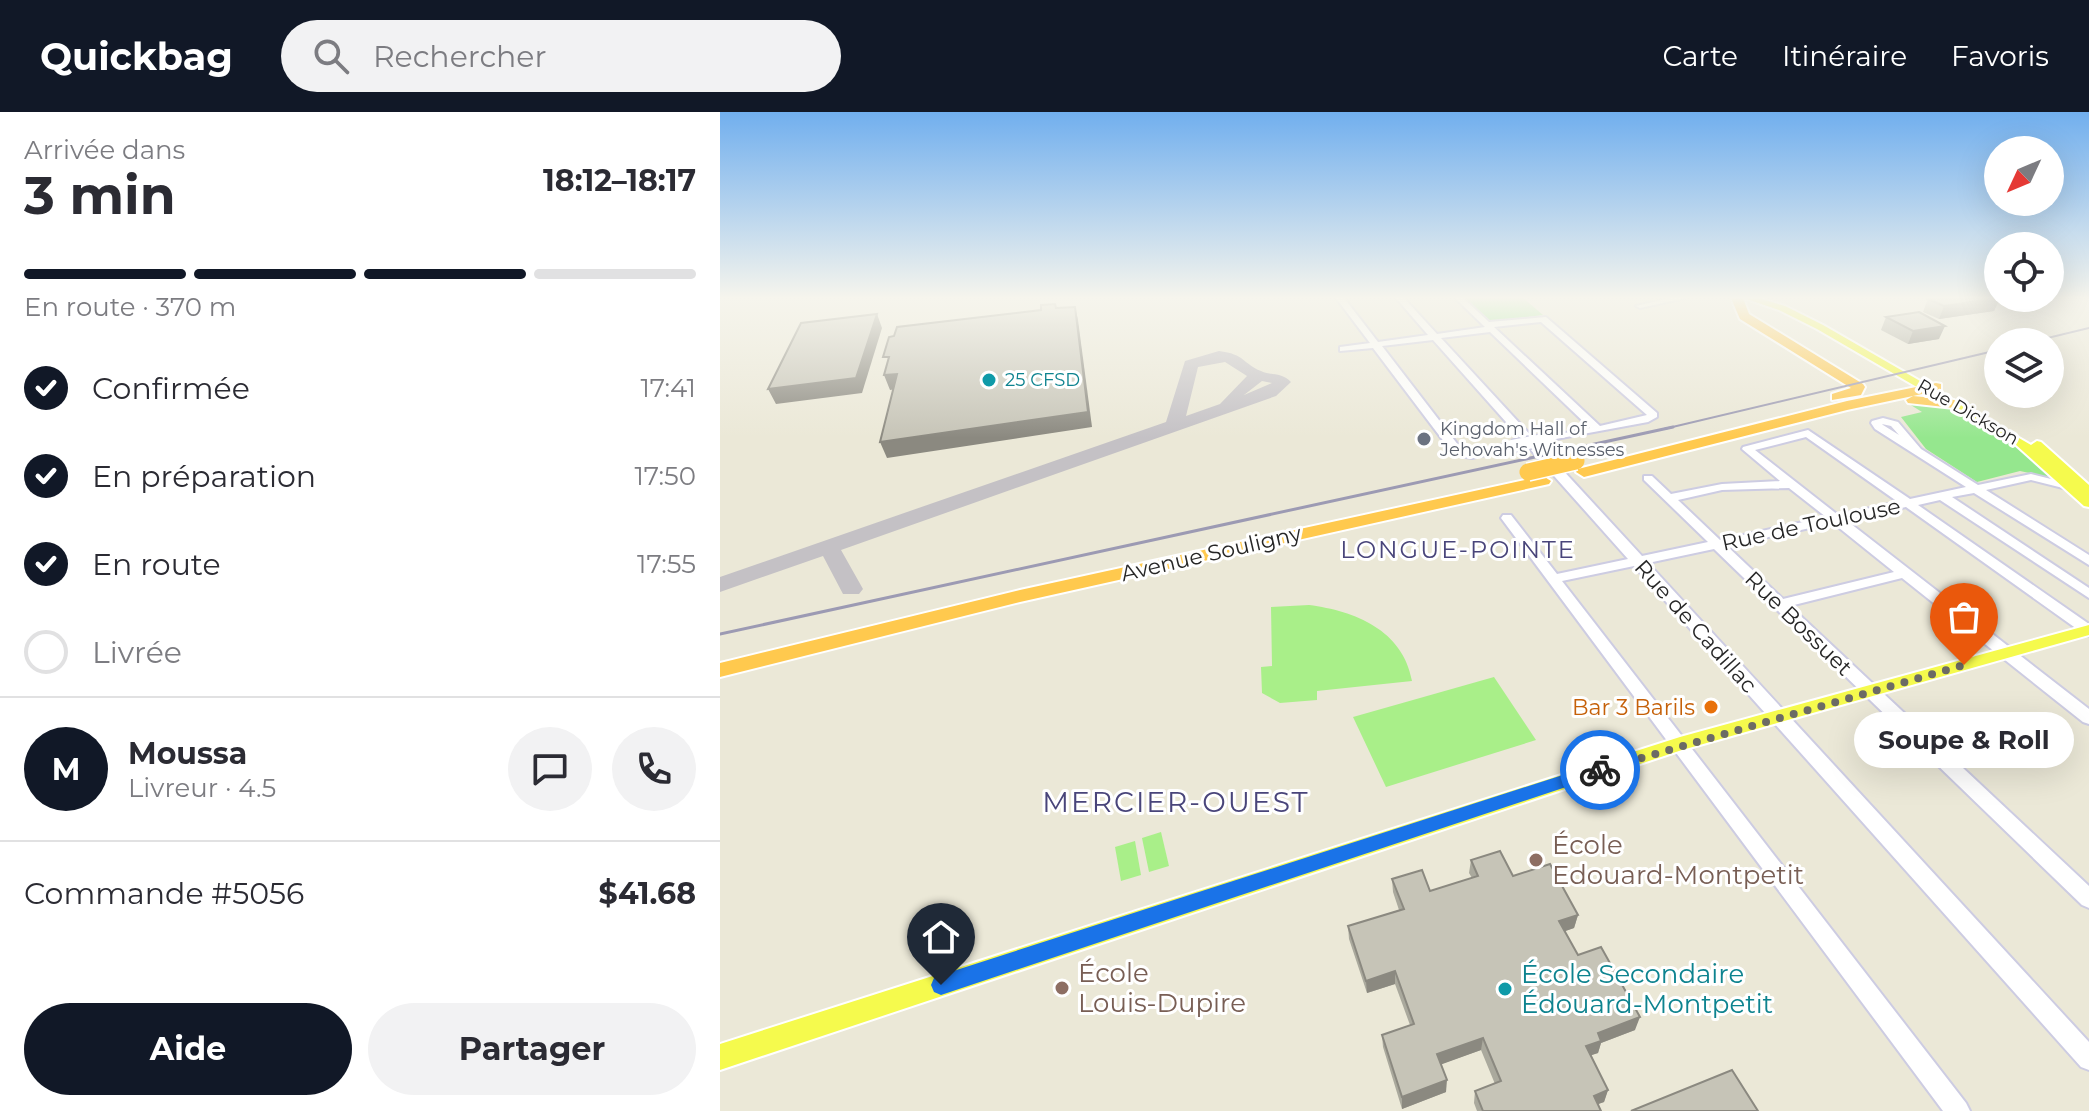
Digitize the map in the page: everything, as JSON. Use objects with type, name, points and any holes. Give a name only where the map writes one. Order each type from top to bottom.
[{"type":"highway","points":[[1789,345],[1858,387],[1854,393],[1807,410]]},
{"type":"highway","name":"Avenue Souligny","points":[[720,670],[1020,596],[1535,476],[1680,450],[1807,410],[1929,386]]},
{"type":"highway","points":[[1807,410],[1920,399],[1954,404]]},
{"type":"highway","name":"Avenue Souligny","points":[[720,656],[1027,582],[1535,476]]},
{"type":"main road","name":"Rue Dickson","points":[[1852,345],[2046,450],[2089,492]]},
{"type":"main road","name":"Rue Dickson","points":[[1855,345],[1929,386],[2031,450],[2089,503]]},
{"type":"main road","points":[[720,1057],[1680,744],[2089,631]]},
{"type":"street","points":[[1343,349],[1371,345]]},
{"type":"street","points":[[1375,345],[1463,455],[1653,417],[1570,345]]},
{"type":"street","name":"Rue de Cadillac","points":[[1442,345],[2089,1059]]},
{"type":"street","points":[[1508,345],[1597,429]]},
{"type":"street","points":[[2089,631],[1808,433],[1747,449],[2089,718]]},
{"type":"street","points":[[1916,450],[2089,561]]},
{"type":"street","name":"Rue de Toulouse","points":[[1554,579],[2034,476],[2067,486]]},
{"type":"street","name":"Rue Bossuet","points":[[1648,478],[2089,899]]},
{"type":"street","points":[[1668,498],[1722,487],[1792,484]]},
{"type":"street","points":[[1942,496],[2089,594]]},
{"type":"street","points":[[1507,518],[1958,1111]]},
{"type":"street","points":[[1779,604],[1905,573]]},
{"type":"green space","points":[[1922,401],[1959,412],[1994,429],[2025,451],[2052,478],[2020,471],[1977,482],[1926,449],[1901,417],[1922,412],[1906,402]]},
{"type":"green space","points":[[1309,605],[1359,618],[1388,636],[1407,663],[1412,681],[1317,691],[1317,700],[1280,703],[1262,693],[1261,667],[1272,666],[1271,607]]},
{"type":"green space","points":[[1494,677],[1536,740],[1386,787],[1353,717]]},
{"type":"green space","points":[[1161,832],[1169,866],[1149,872],[1142,838]]},
{"type":"green space","points":[[1135,841],[1141,875],[1121,881],[1115,847]]},
{"type":"building","points":[[790,345],[867,345],[856,378],[768,389]]},
{"type":"building","name":"25 CFSD","points":[[887,345],[1080,345],[1088,412],[880,442],[897,374],[884,375],[889,357],[883,357]]},
{"type":"building","name":"École Secondaire Édouard-Montpetit","points":[[1500,851],[1513,876],[1550,864],[1578,915],[1559,921],[1578,955],[1601,947],[1640,1017],[1598,1033],[1601,1041],[1586,1046],[1608,1090],[1594,1096],[1601,1111],[1483,1111],[1475,1091],[1501,1081],[1483,1038],[1437,1054],[1447,1080],[1402,1097],[1382,1035],[1414,1024],[1395,971],[1366,981],[1348,926],[1404,909],[1392,879],[1422,870],[1430,891],[1478,876],[1471,860]]},
{"type":"building","points":[[1732,1070],[1758,1111],[1631,1111]]},
{"type":"taxiway","points":[[1174,426],[1191,364],[1210,357],[1227,357],[1243,364],[1257,377]]},
{"type":"taxiway","points":[[1174,426],[1270,392],[1283,382],[1274,377],[1258,377],[1245,385],[1228,405]]},
{"type":"taxiway","points":[[720,585],[1174,426]]},
{"type":"taxiway","points":[[829,547],[851,589]]},
{"type":"railway","points":[[1666,428],[1984,353]]},
{"type":"railway","points":[[1666,428],[1673,427]]},
{"type":"railway","points":[[720,634],[1666,428]]},
{"type":"way so far","points":[[1600,770],[1680,744],[1964,665]]},
{"type":"place","name":"25 CFSD","points":[[989,380]]},
{"type":"place","name":"Kingdom Hall of Jehovah's Witnesses","points":[[1424,439]]},
{"type":"place","name":"Soupe & Roll","points":[[1964,665]]},
{"type":"place","name":"Bar 3 Barils","points":[[1711,707]]},
{"type":"place","name":"École Edouard-Montpetit","points":[[1536,860]]},
{"type":"place","name":"École Louis-Dupire","points":[[1062,988]]},
{"type":"place","name":"École Secondaire Édouard-Montpetit","points":[[1505,989]]},
{"type":"district","name":"LONGUE-POINTE","points":[[1458,550]]},
{"type":"district","name":"MERCIER-OUEST","points":[[1176,802]]},
{"type":"route","points":[[941,985],[1600,770]]}]
